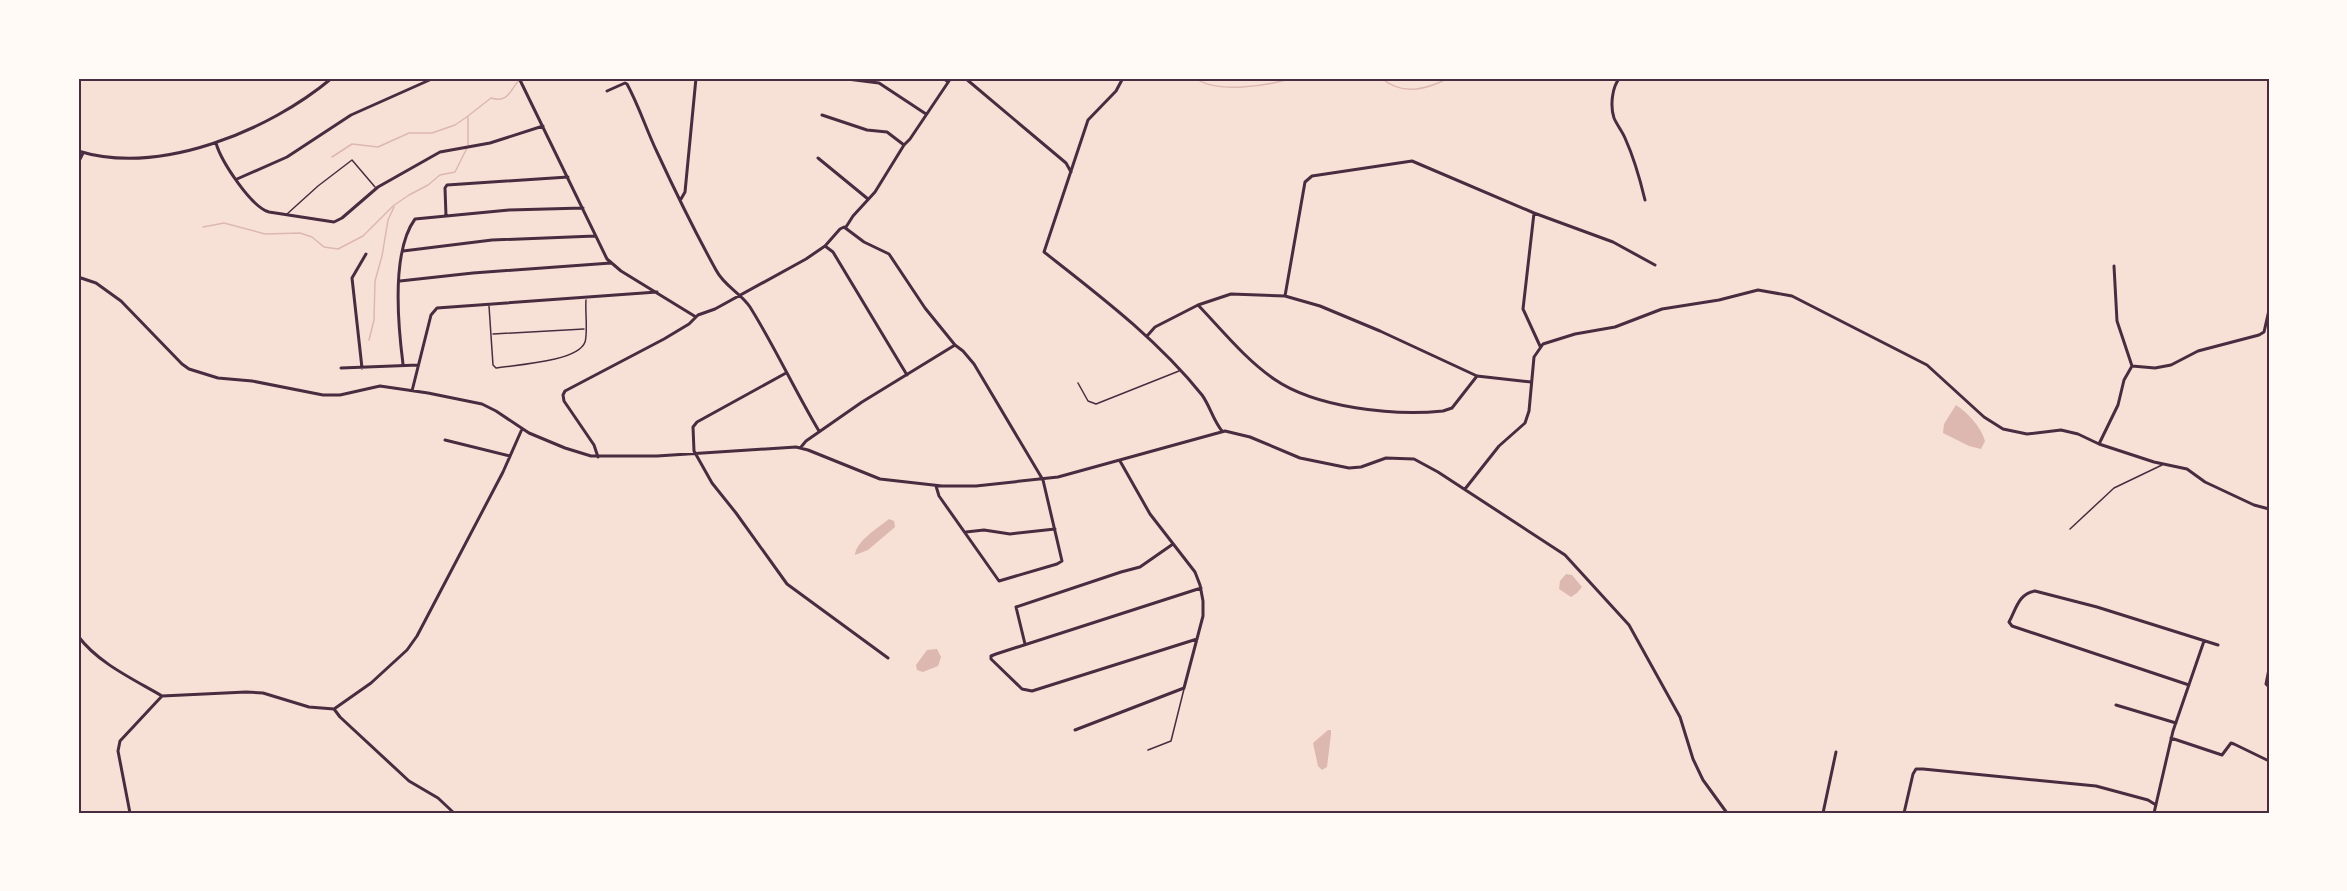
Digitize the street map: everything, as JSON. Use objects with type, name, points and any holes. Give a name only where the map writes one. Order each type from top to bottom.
[{"type":"street","points":[[78,151],[136,158],[185,151],[216,143],[296,105],[332,78]]},
{"type":"street","points":[[237,179],[287,157],[354,113],[434,78]]},
{"type":"street","points":[[681,199],[685,192],[696,78]]},
{"type":"street","points":[[839,78],[879,83],[927,115]]},
{"type":"street","points":[[598,457],[594,445],[565,403],[564,393],[664,339],[696,317],[740,296],[825,246],[840,229],[846,227],[868,200],[951,78]]},
{"type":"street","points":[[965,78],[1066,164],[1071,172]]},
{"type":"street","points":[[1123,78],[1116,91],[1089,120],[1044,252],[1091,288],[1147,336],[1204,399],[1222,431]]},
{"type":"street","points":[[1620,78],[1613,95],[1614,116],[1635,162],[1645,200]]},
{"type":"street","points":[[520,79],[595,236],[611,263],[696,317]]},
{"type":"street","points":[[607,91],[627,84],[640,109],[657,152],[718,273],[744,299],[764,329],[819,431]]},
{"type":"street","points":[[822,116],[867,130],[887,132],[904,145]]},
{"type":"street","points":[[216,143],[237,179],[260,208],[287,215],[336,222],[376,189],[440,152],[472,146],[543,126]]},
{"type":"street","points":[[78,164],[84,153]]},
{"type":"street","points":[[819,158],[868,200]]},
{"type":"street","points":[[1285,296],[1305,182],[1312,176],[1412,161],[1534,213],[1613,242],[1655,265]]},
{"type":"street","points":[[446,216],[445,188],[448,185],[568,177]]},
{"type":"street","points":[[403,364],[397,317],[403,250],[415,219],[509,210],[583,208]]},
{"type":"street","points":[[1534,213],[1523,309],[1540,346]]},
{"type":"street","points":[[846,227],[864,242],[889,254],[922,304],[955,345],[974,364],[1043,480],[1062,559],[1057,564],[999,582],[938,494],[936,485]]},
{"type":"street","points":[[403,250],[492,240],[595,236]]},
{"type":"street","points":[[825,246],[831,249],[907,375]]},
{"type":"street","points":[[362,368],[352,278],[366,254]]},
{"type":"street","points":[[400,281],[611,263]]},
{"type":"street","points":[[2099,444],[2118,405],[2124,380],[2132,366],[2117,321],[2114,266]]},
{"type":"street","points":[[78,277],[100,285],[121,301],[182,364],[194,370],[218,378],[252,381],[326,395],[340,395],[378,386],[486,405],[522,429],[565,448],[598,457],[801,447],[880,479],[936,485],[976,486],[1043,480],[1120,461],[1222,431],[1250,437],[1300,458],[1349,468],[1361,467],[1386,458],[1414,459],[1465,489],[1569,558],[1609,605],[1626,620],[1680,717],[1693,759],[1703,780],[1726,813]]},
{"type":"street","points":[[1465,489],[1499,446],[1526,423],[1535,354],[1540,346],[1564,336],[1610,329],[1662,309],[1719,300],[1758,290],[1792,296],[1927,365],[1984,417],[1999,427],[2026,434],[2066,431],[2078,434],[2099,444],[2187,469],[2205,482],[2254,505],[2269,509]]},
{"type":"street","points":[[412,391],[433,310],[439,307],[657,292]]},
{"type":"street","points":[[1147,336],[1155,327],[1198,305],[1231,294],[1285,296],[1320,306],[1477,376],[1532,382]]},
{"type":"street","points":[[1198,305],[1268,375],[1288,388],[1323,401],[1366,409],[1443,411],[1452,408],[1477,376]]},
{"type":"street","points":[[2132,366],[2155,368],[2171,365],[2198,351],[2259,335],[2264,332],[2269,310]]},
{"type":"street","points":[[801,447],[819,431],[955,345]]},
{"type":"street","points":[[341,368],[418,365]]},
{"type":"street","points":[[786,372],[697,422],[693,427],[695,454],[712,483],[789,586],[888,658]]},
{"type":"street","points":[[78,636],[97,657],[162,696],[255,693],[309,707],[334,709],[371,683],[407,650],[417,636],[522,429]]},
{"type":"street","points":[[445,440],[510,456]]},
{"type":"street","points":[[1075,729],[1184,688],[1203,614],[1201,588],[1195,572],[1150,514],[1120,461]]},
{"type":"street","points":[[966,532],[992,530],[1010,534],[1055,529]]},
{"type":"street","points":[[1025,644],[1016,607],[1140,567],[1173,544]]},
{"type":"street","points":[[1197,639],[1032,691],[1022,689],[994,664],[991,656],[1201,588]]},
{"type":"street","points":[[2189,685],[2012,626],[2009,623],[2021,598],[2026,593],[2035,591],[2097,607],[2218,645]]},
{"type":"street","points":[[2154,813],[2171,738],[2204,641]]},
{"type":"street","points":[[2269,669],[2266,684],[2269,687]]},
{"type":"street","points":[[130,813],[118,751],[120,741],[162,696]]},
{"type":"street","points":[[2116,705],[2176,723]]},
{"type":"street","points":[[334,709],[346,724],[409,781],[438,798],[454,813]]},
{"type":"street","points":[[2171,738],[2222,754],[2231,743],[2269,761]]},
{"type":"street","points":[[1823,813],[1836,752]]},
{"type":"street","points":[[1904,813],[1916,769],[2096,786],[2148,800],[2156,805]]},
{"type":"lane","points":[[941,78],[948,82]]},
{"type":"lane","points":[[287,215],[318,186],[352,160],[376,189]]},
{"type":"lane","points":[[489,305],[493,365],[496,368],[543,363],[583,345],[586,298]]},
{"type":"lane","points":[[491,334],[585,329]]},
{"type":"lane","points":[[1078,383],[1088,402],[1096,404],[1180,371]]},
{"type":"lane","points":[[2070,529],[2114,488],[2166,464]]},
{"type":"lane","points":[[1148,750],[1171,741],[1184,688]]},
{"type":"shaded area","points":[[1956,405],[1969,416],[1980,431],[1985,441],[1981,449],[1969,446],[1943,433],[1944,424]]},
{"type":"shaded area","points":[[889,519],[894,521],[895,527],[868,550],[855,555],[863,540]]},
{"type":"shaded area","points":[[1566,574],[1572,575],[1582,587],[1571,597],[1559,589],[1560,581]]},
{"type":"shaded area","points":[[937,649],[941,657],[938,666],[923,672],[917,670],[916,665],[927,650]]},
{"type":"shaded area","points":[[1331,730],[1331,734],[1327,767],[1322,770],[1318,766],[1313,743]]},
{"type":"waterway","points":[[468,145],[468,116],[491,98],[503,99],[522,78]]},
{"type":"waterway","points":[[1195,78],[1204,83],[1229,87],[1256,86],[1292,78]]},
{"type":"waterway","points":[[1381,78],[1389,84],[1406,89],[1431,86],[1449,78]]},
{"type":"waterway","points":[[332,157],[352,144],[378,147],[409,133],[432,133],[455,125],[468,116]]},
{"type":"waterway","points":[[203,227],[224,223],[265,234],[300,233],[312,237],[324,247],[338,249],[363,236],[393,206],[409,195],[428,185],[440,175],[455,172],[467,148]]},
{"type":"waterway","points":[[369,340],[374,320],[375,281],[388,220],[394,207]]}]
